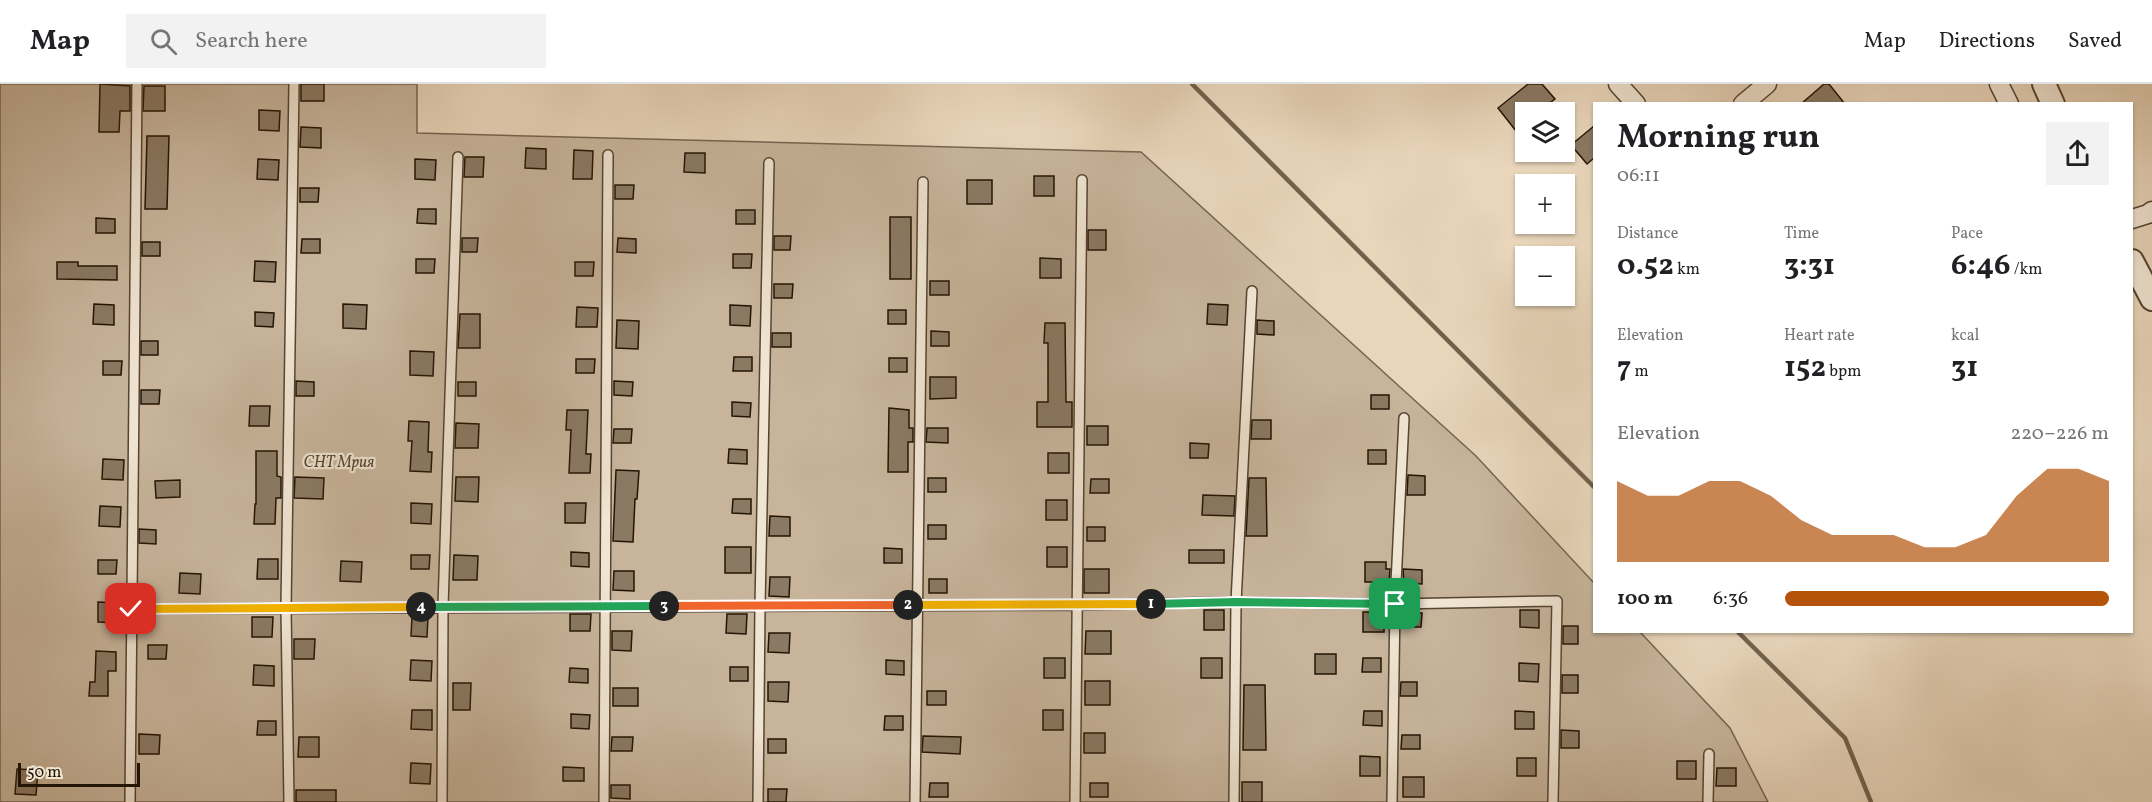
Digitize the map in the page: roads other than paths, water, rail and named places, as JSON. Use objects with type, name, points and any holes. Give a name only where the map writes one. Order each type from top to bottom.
[{"type":"street","points":[[1618,84],[1634,102]]},
{"type":"street","points":[[1747,102],[1767,84]]},
{"type":"street","points":[[1999,84],[2008,102]]},
{"type":"street","points":[[2044,84],[2052,102]]},
{"type":"street","points":[[2133,219],[2152,211]]},
{"type":"street","points":[[2133,263],[2152,299]]},
{"type":"lane","points":[[130,802],[137,84]]},
{"type":"lane","points":[[289,802],[286,608],[294,84]]},
{"type":"lane","points":[[604,802],[608,155]]},
{"type":"lane","points":[[442,802],[443,606],[458,157]]},
{"type":"lane","points":[[758,802],[770,164]]},
{"type":"lane","points":[[1075,802],[1082,180]]},
{"type":"lane","points":[[915,802],[923,182]]},
{"type":"lane","points":[[1234,802],[1236,602],[1252,291]]},
{"type":"lane","points":[[1392,802],[1395,604],[1404,418]]},
{"type":"lane","points":[[131,609],[1076,605],[1236,602],[1395,604],[1557,601],[1553,802]]},
{"type":"lane","points":[[1708,802],[1709,754]]},
{"type":"waterway","points":[[1192,84],[1593,486]]},
{"type":"waterway","points":[[1739,633],[1845,738],[1871,802]]},
{"type":"park label","name":"СНТ Мрия","points":[[339,463]]}]
